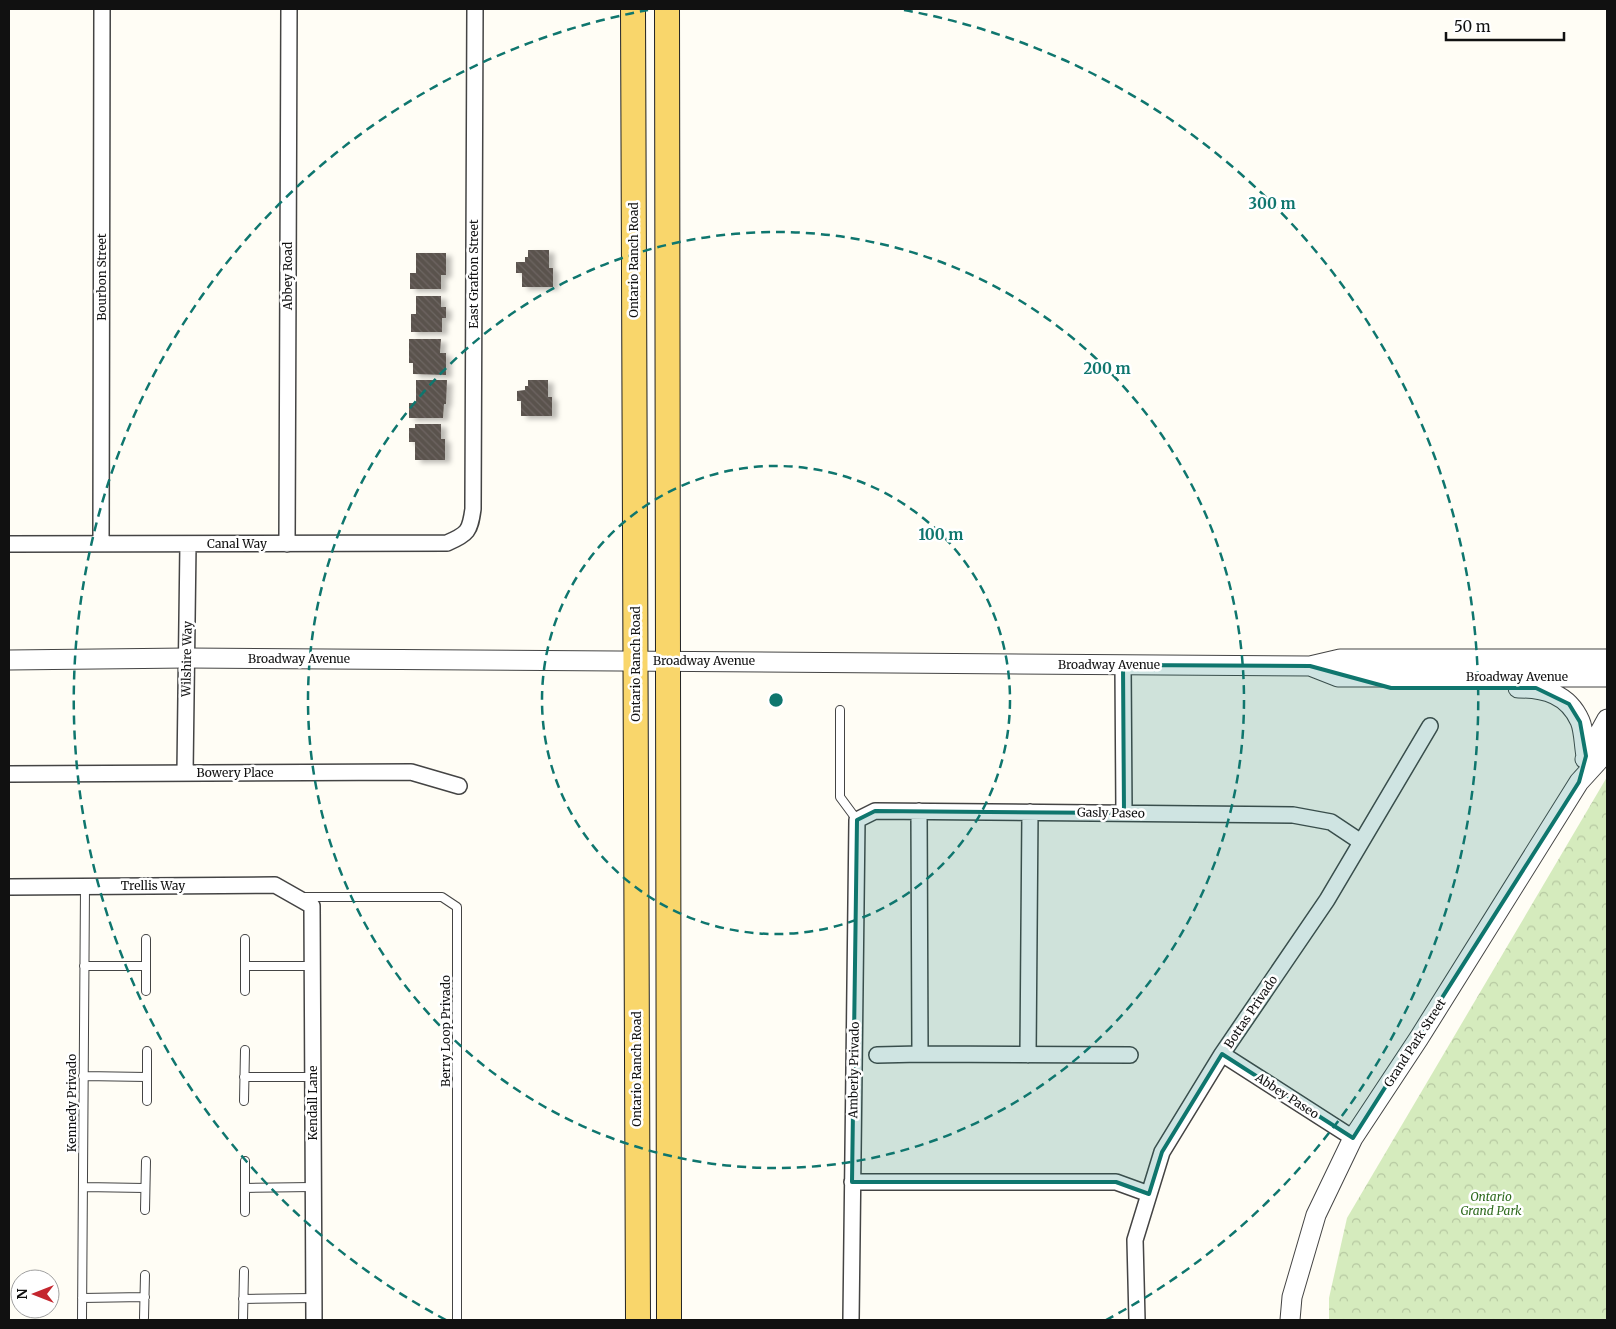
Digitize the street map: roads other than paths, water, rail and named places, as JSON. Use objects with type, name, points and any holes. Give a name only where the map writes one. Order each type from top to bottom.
[{"type":"main road","name":"Ontario Ranch Road","points":[[633,9],[638,1320]]},
{"type":"main road","points":[[667,9],[669,1320]]},
{"type":"main road","points":[[635,417],[646,433],[651,448],[653,642],[659,656],[668,661]]},
{"type":"main road","points":[[636,661],[650,673],[652,890],[668,918]]},
{"type":"street","name":"Bourbon Street","points":[[101,544],[102,9]]},
{"type":"street","name":"Abbey Road","points":[[287,544],[289,9]]},
{"type":"street","name":"East Grafton Street","points":[[463,536],[471,524],[473,509],[475,9]]},
{"type":"street","name":"Canal Way","points":[[9,544],[447,543],[463,536]]},
{"type":"street","name":"Wilshire Way","points":[[185,773],[188,544]]},
{"type":"street","name":"Broadway Avenue","points":[[9,660],[187,658],[1310,666],[1340,659],[1607,659]]},
{"type":"street","points":[[1124,665],[1124,813]]},
{"type":"street","name":"Broadway Avenue","points":[[1310,666],[1338,677],[1607,677]]},
{"type":"street","points":[[1338,677],[1391,688],[1536,688],[1554,694],[1569,704],[1580,722],[1586,756]]},
{"type":"street","name":"Grand Park Street","points":[[1579,782],[1586,756],[1607,719]]},
{"type":"street","name":"Bottas Privado","points":[[1137,1320],[1135,1240],[1162,1152],[1222,1054],[1327,900],[1430,726]]},
{"type":"street","name":"Grand Park Street","points":[[1290,1320],[1292,1297],[1316,1216],[1352,1138],[1419,1038],[1579,782],[1600,760],[1607,748]]},
{"type":"street","name":"Bowery Place","points":[[9,774],[411,772],[459,786]]},
{"type":"street","name":"Gasly Paseo","points":[[856,820],[875,811],[1293,815],[1331,822],[1361,842]]},
{"type":"street","points":[[919,812],[920,1054]]},
{"type":"street","points":[[1028,1055],[1030,812]]},
{"type":"street","name":"Amberly Privado","points":[[851,1320],[856,820]]},
{"type":"street","name":"Trellis Way","points":[[9,887],[275,885],[295,896]]},
{"type":"street","name":"Kendall Lane","points":[[295,896],[312,906],[314,1320]]},
{"type":"street","name":"Abbey Paseo","points":[[1222,1054],[1352,1138]]},
{"type":"street","points":[[876,1055],[1130,1055]]},
{"type":"street","points":[[852,1182],[1116,1182],[1149,1194]]},
{"type":"lane","points":[[840,710],[840,797],[856,820]]},
{"type":"lane","name":"Kennedy Privado","points":[[82,1320],[85,886]]},
{"type":"lane","name":"Berry Loop Privado","points":[[295,896],[442,897],[457,908],[457,1320]]},
{"type":"lane","points":[[245,939],[245,991]]},
{"type":"lane","points":[[146,940],[146,991]]},
{"type":"lane","points":[[84,966],[146,966]]},
{"type":"lane","points":[[245,966],[312,966]]},
{"type":"lane","points":[[244,1050],[244,1101]]},
{"type":"lane","points":[[147,1051],[147,1101]]},
{"type":"lane","points":[[83,1076],[147,1077]]},
{"type":"lane","points":[[244,1077],[313,1077]]},
{"type":"lane","points":[[244,1160],[244,1212]]},
{"type":"lane","points":[[145,1210],[146,1161]]},
{"type":"lane","points":[[83,1187],[145,1188]]},
{"type":"lane","points":[[244,1188],[313,1187]]},
{"type":"lane","points":[[244,1272],[244,1320]]},
{"type":"lane","points":[[144,1318],[145,1275]]},
{"type":"lane","points":[[82,1298],[145,1297]]},
{"type":"lane","points":[[244,1299],[314,1298]]},
{"type":"park label","name":"Ontario Grand Park","points":[[1491,1204]]}]
